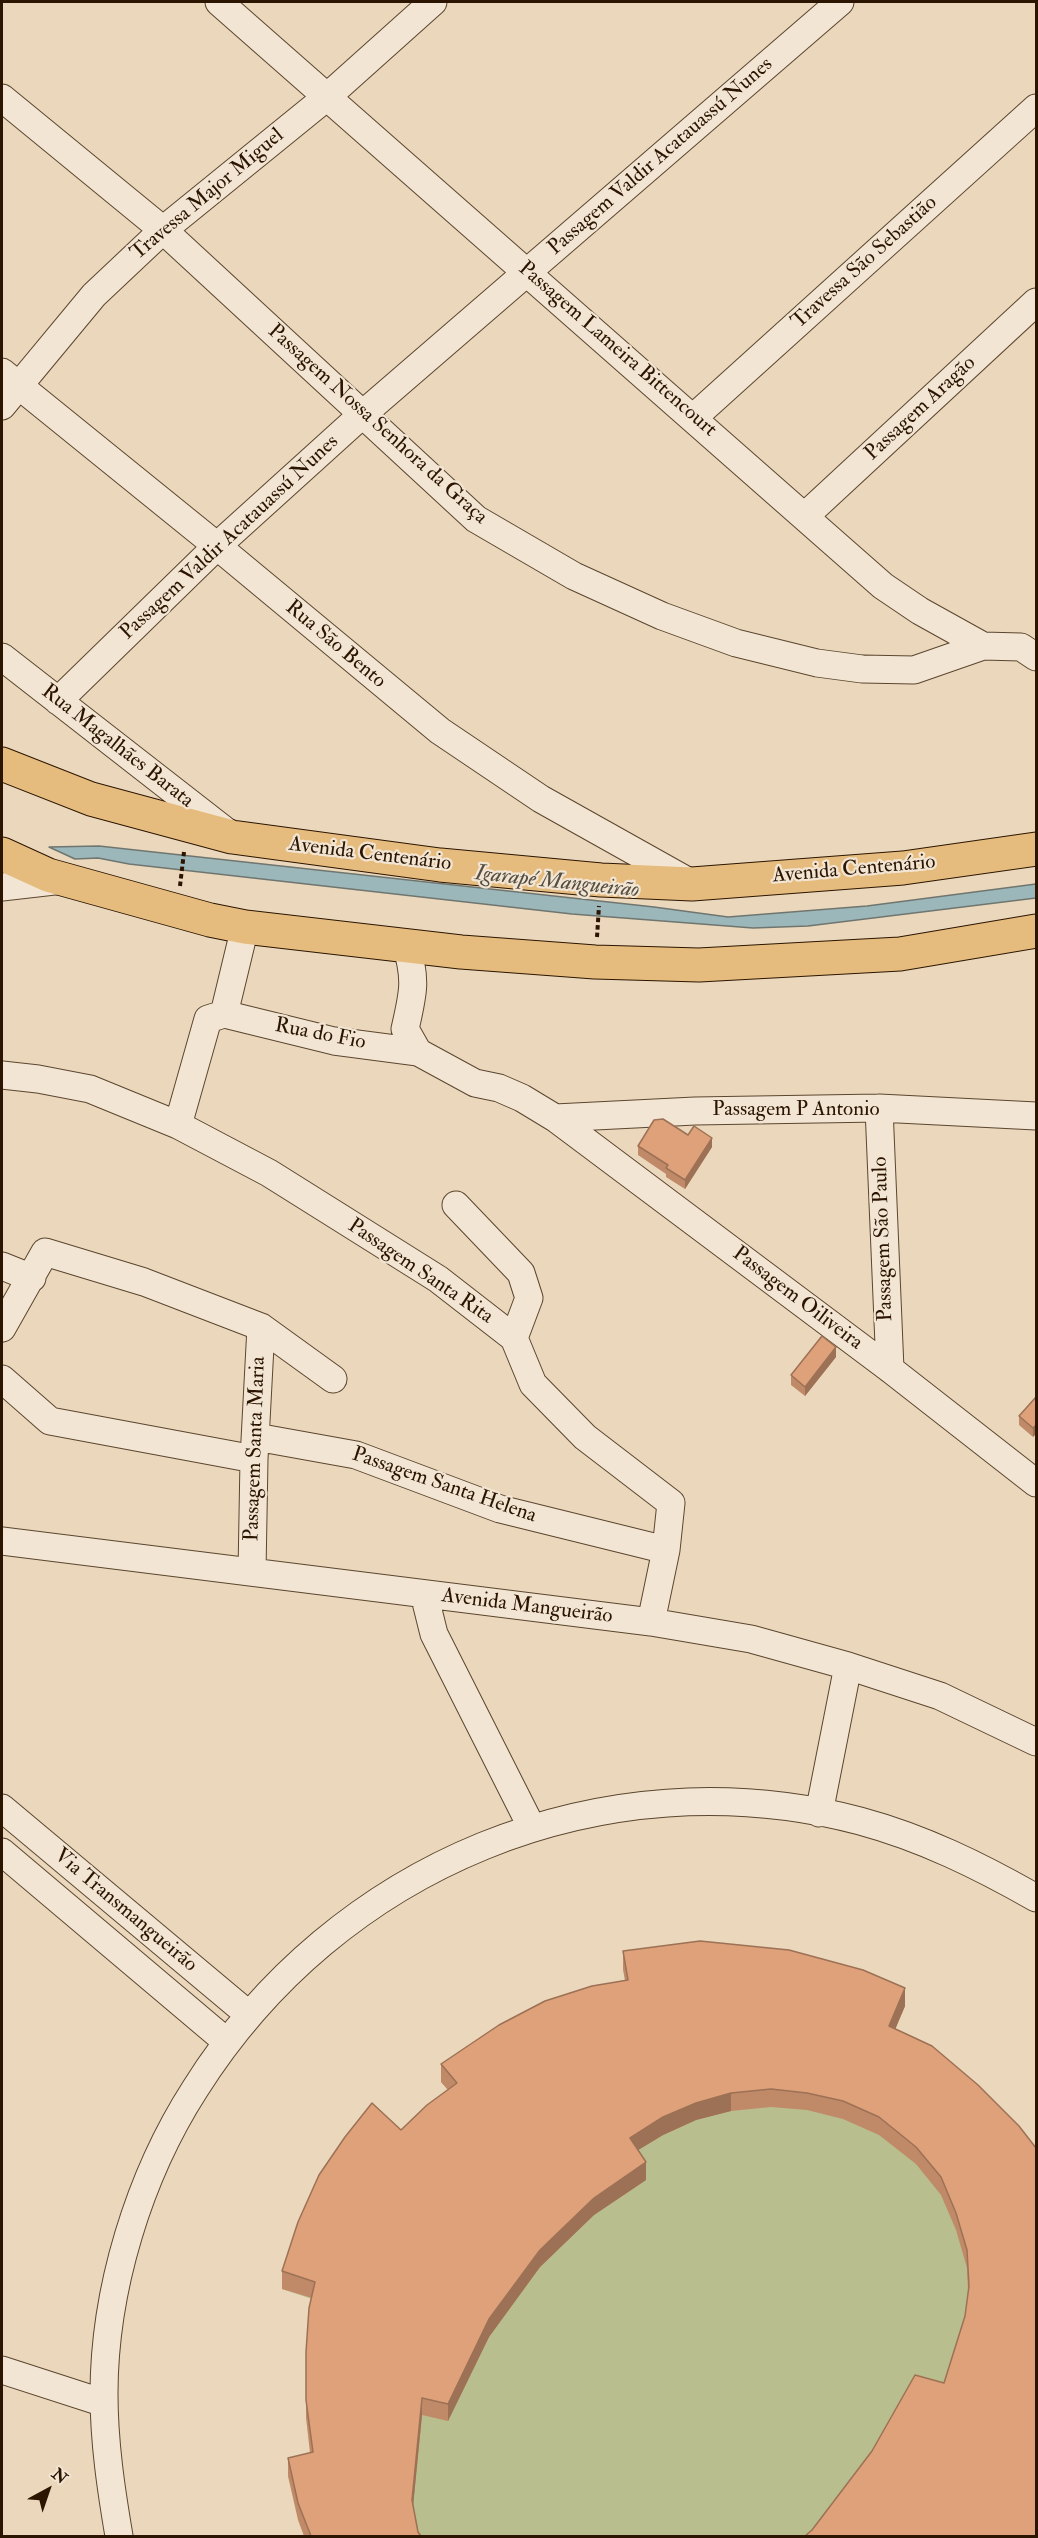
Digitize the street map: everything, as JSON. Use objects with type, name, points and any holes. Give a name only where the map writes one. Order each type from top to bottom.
[{"type":"main road","name":"Avenida Centenário","points":[[2,764],[91,799],[232,837],[440,865],[601,880],[692,884],[903,868],[1036,849]]},
{"type":"main road","points":[[2,854],[64,880],[210,920],[245,927],[406,945],[595,962],[699,965],[900,954],[1036,931]]},
{"type":"street","name":"Passagem Lameira Bittencourt","points":[[219,2],[883,586],[920,611],[983,646],[1031,648]]},
{"type":"street","name":"Travessa Major Miguel","points":[[2,406],[10,379],[163,230],[328,96],[433,2]]},
{"type":"street","name":"Passagem Valdir Acatauassú Nunes","points":[[58,701],[217,546],[364,413],[840,2]]},
{"type":"street","name":"Passagem Nossa Senhora da Graça","points":[[2,98],[163,230],[364,413],[476,519],[574,576],[662,616],[736,643],[817,663],[862,669],[914,670],[983,646]]},
{"type":"street","name":"Travessa São Sebastião","points":[[693,418],[1036,108]]},
{"type":"street","name":"Passagem Aragão","points":[[805,516],[1036,303]]},
{"type":"street","name":"Rua São Bento","points":[[10,379],[217,546],[440,731],[541,799],[692,884]]},
{"type":"street","name":"Rua Magalhães Barata","points":[[2,657],[232,837]]},
{"type":"street","points":[[2,887],[64,880]]},
{"type":"street","points":[[178,1125],[208,1020],[224,1014],[245,927]]},
{"type":"street","points":[[406,945],[414,971],[412,1001],[405,1029],[418,1052]]},
{"type":"street","name":"Rua do Fio","points":[[224,1014],[334,1041],[418,1052]]},
{"type":"street","name":"Passagem Oiliveira","points":[[418,1052],[475,1083],[522,1098],[555,1118],[890,1369],[1036,1483]]},
{"type":"street","name":"Passagem Santa Rita","points":[[2,1075],[90,1089],[178,1125],[269,1173],[418,1267],[514,1338],[533,1384],[585,1437],[671,1503],[666,1550],[651,1622]]},
{"type":"street","name":"Passagem P Antonio","points":[[555,1118],[694,1111],[879,1108],[1036,1116]]},
{"type":"street","name":"Passagem São Paulo","points":[[879,1108],[890,1369]]},
{"type":"street","points":[[456,1205],[521,1273],[529,1298],[514,1338]]},
{"type":"street","points":[[2,1328],[45,1252],[144,1282],[261,1327],[333,1379]]},
{"type":"street","points":[[2,1266],[32,1278]]},
{"type":"street","name":"Passagem Santa Maria","points":[[252,1572],[261,1327]]},
{"type":"street","name":"Passagem Santa Helena","points":[[2,1379],[50,1420],[255,1448],[356,1455],[500,1509],[666,1550]]},
{"type":"street","name":"Avenida Mangueirão","points":[[2,1541],[651,1622],[751,1639],[848,1666],[940,1696],[1036,1742]]},
{"type":"street","points":[[424,1594],[434,1634],[532,1828]]},
{"type":"street","points":[[819,1813],[848,1666]]},
{"type":"street","points":[[119,2536],[108,2472],[104,2403],[111,2311],[129,2233],[152,2171],[180,2111],[248,2014],[303,1957],[355,1916],[410,1880],[470,1851],[532,1828],[596,1813],[662,1804],[728,1803],[794,1808],[859,1821],[923,1841],[984,1868],[1036,1898]]},
{"type":"street","name":"Via Transmangueirão","points":[[2,1808],[248,2014]]},
{"type":"street","name":"Via Transmangueirão","points":[[2,1851],[227,2042]]},
{"type":"street","points":[[2,2370],[104,2403]]},
{"type":"path","points":[[180,885],[185,845]]},
{"type":"path","points":[[596,943],[599,904]]},
{"type":"green space","points":[[623,1969],[905,2006],[889,2044],[932,2064],[1036,2536],[304,2536],[288,2476],[313,2469],[306,2417],[306,2370],[315,2300],[282,2289],[298,2240],[457,2100],[441,2082],[628,1997]]},
{"type":"water","points":[[99,846],[728,917],[867,906],[1036,884],[1036,898],[808,926],[753,928],[572,914],[129,864],[98,858],[75,859],[49,847]]},
{"type":"building","points":[[663,1119],[688,1135],[694,1126],[712,1138],[685,1180],[666,1168],[668,1165],[638,1146],[654,1120]]},
{"type":"building","points":[[822,1336],[836,1347],[805,1387],[791,1375]]},
{"type":"building","points":[[1036,1397],[1036,1425],[1033,1428],[1019,1416]]},
{"type":"building","points":[[700,1941],[789,1950],[863,1970],[905,1988],[889,2026],[932,2046],[978,2085],[1019,2126],[1036,2148],[1036,2536],[805,2536],[872,2451],[915,2375],[944,2383],[965,2316],[969,2286],[967,2250],[956,2213],[941,2177],[916,2147],[879,2117],[843,2101],[807,2093],[771,2089],[731,2093],[696,2103],[663,2117],[630,2138],[646,2162],[594,2198],[540,2250],[489,2319],[448,2404],[422,2398],[412,2500],[418,2532],[421,2536],[311,2536],[298,2503],[288,2458],[313,2452],[306,2400],[306,2352],[309,2308],[315,2282],[282,2271],[298,2222],[319,2175],[372,2103],[401,2130],[427,2105],[457,2083],[441,2064],[499,2025],[545,2001],[592,1986],[628,1980],[623,1951]]},
{"type":"water label","name":"Igarapé Mangueirão","points":[[557,883]]}]
